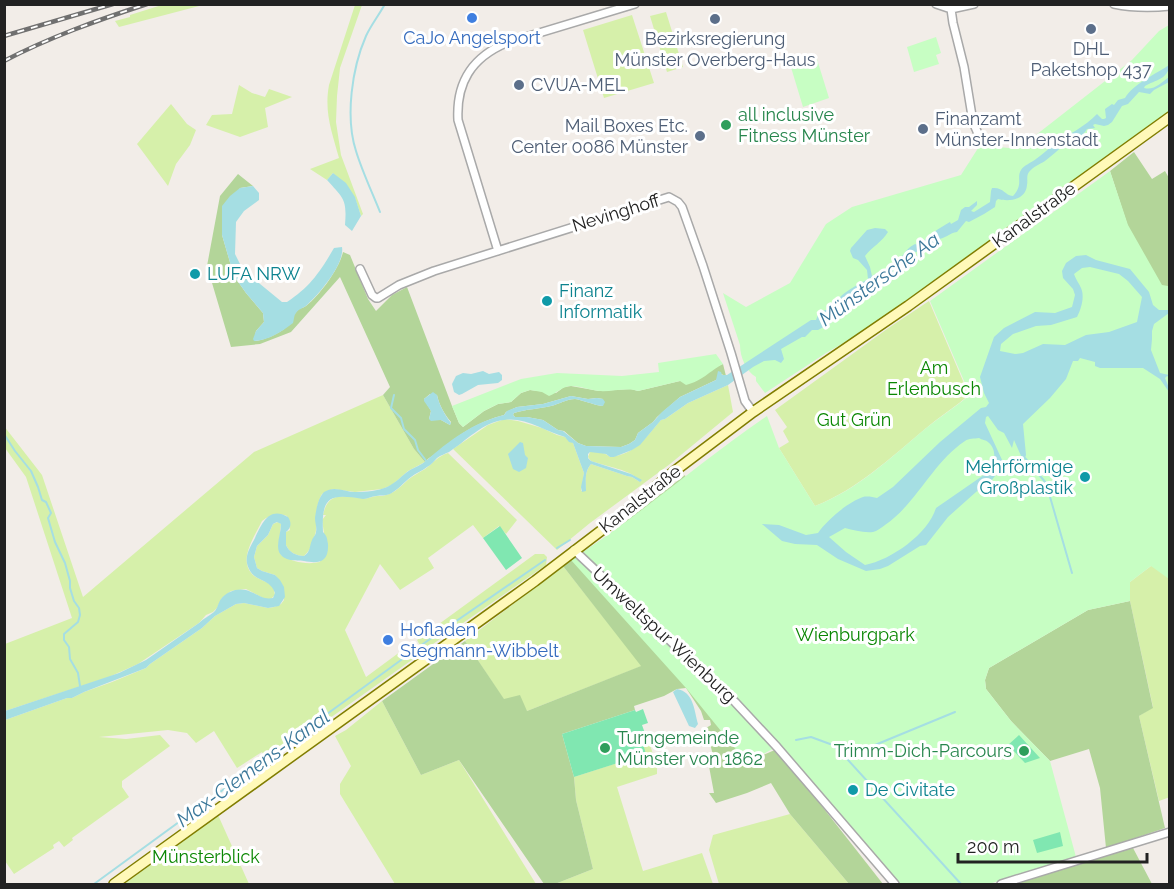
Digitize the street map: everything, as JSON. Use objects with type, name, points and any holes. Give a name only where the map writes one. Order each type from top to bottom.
[{"type":"main road","name":"Kanalstraße","points":[[114,885],[535,581],[753,412],[915,300],[1170,117]]},
{"type":"street","points":[[498,251],[458,120],[460,94],[468,73],[490,51],[506,43],[635,4]]},
{"type":"street","points":[[936,4],[951,9],[974,4]]},
{"type":"street","points":[[1114,4],[1143,8],[1170,6]]},
{"type":"street","points":[[951,9],[973,122],[982,143]]},
{"type":"street","name":"Nevinghoff","points":[[360,269],[372,295],[378,298],[409,280],[669,197],[682,207],[704,266],[745,401],[753,412]]},
{"type":"street","name":"Umweltspur Wienburg","points":[[574,550],[735,702],[777,747],[895,885]]},
{"type":"street","points":[[1001,885],[1170,832]]},
{"type":"green space","points":[[165,4],[203,5],[119,27],[115,21],[130,17],[130,15]]},
{"type":"green space","points":[[355,5],[362,5],[340,68],[336,122],[341,155],[363,214],[361,216],[355,198],[333,173],[327,180],[310,169],[339,158],[327,105],[329,85]]},
{"type":"green space","points":[[666,12],[683,67],[667,72],[650,16]]},
{"type":"green space","points":[[632,15],[654,83],[604,98],[583,30]]},
{"type":"green space","points":[[1169,25],[1169,113],[923,291],[765,393],[756,381],[756,377],[744,363],[723,293],[746,307],[790,283],[826,224],[852,207],[961,175],[980,145],[1018,149],[1132,60],[1159,31]]},
{"type":"green space","points":[[936,37],[941,53],[936,55],[939,64],[914,72],[907,47]]},
{"type":"green space","points":[[816,56],[829,98],[803,107],[790,64]]},
{"type":"green space","points":[[239,85],[252,93],[265,97],[269,89],[292,97],[265,108],[268,127],[240,137],[206,125],[212,115],[232,114]]},
{"type":"green space","points":[[171,104],[187,124],[196,130],[190,145],[176,164],[168,186],[137,144]]},
{"type":"green space","points":[[1134,152],[1152,179],[1165,171],[1169,178],[1169,288],[1168,286],[1149,292],[1110,171]]},
{"type":"green space","name":"Wienburgpark","points":[[1110,171],[1128,225],[1162,285],[1169,288],[1169,579],[1151,566],[1130,582],[1130,601],[1088,610],[989,668],[985,680],[986,689],[1011,721],[1050,761],[1076,857],[989,884],[897,884],[778,746],[747,763],[686,688],[571,560],[767,416],[779,448],[815,506],[860,482],[970,395],[930,301]]},
{"type":"green space","points":[[238,174],[253,186],[240,188],[222,235],[234,276],[263,313],[264,322],[256,331],[254,341],[272,336],[284,329],[296,312],[306,306],[323,289],[338,266],[343,252],[350,255],[368,299],[376,311],[392,295],[407,287],[452,406],[463,427],[484,411],[498,404],[511,402],[521,393],[530,390],[556,393],[564,387],[571,386],[599,391],[631,389],[638,391],[680,381],[723,364],[726,376],[721,374],[716,380],[680,397],[638,433],[635,440],[621,447],[586,446],[543,420],[513,415],[572,399],[603,406],[603,399],[571,396],[543,404],[517,407],[504,415],[478,424],[425,462],[414,449],[383,395],[390,387],[340,277],[291,332],[260,344],[231,347],[207,266],[220,196]],"holes":[[[430,394],[437,395],[442,410],[451,422],[450,425],[441,420],[429,419],[431,411],[424,399]]]},
{"type":"green space","name":"Gut Grün","points":[[929,301],[969,395],[859,482],[815,506],[779,448],[789,442],[783,431],[787,427],[775,410]]},
{"type":"green space","points":[[716,354],[723,364],[702,378],[686,385],[680,381],[638,391],[629,389],[599,391],[571,386],[549,396],[530,390],[521,393],[511,402],[498,404],[484,411],[463,427],[452,406],[521,379],[557,373],[622,376],[659,372],[658,363]]},
{"type":"green space","points":[[728,385],[733,412],[670,464],[557,550],[453,449],[488,425],[505,419],[518,421],[565,437],[573,443],[584,473],[581,491],[586,489],[587,473],[591,464],[632,477],[640,482],[625,471],[591,461],[588,457],[590,452],[601,452],[610,457],[627,452],[645,439],[661,420],[688,403]]},
{"type":"green space","points":[[383,395],[414,449],[425,462],[408,471],[392,485],[382,489],[355,492],[333,489],[322,494],[317,507],[316,533],[304,556],[293,553],[286,545],[286,532],[290,530],[287,516],[274,515],[262,521],[249,547],[247,562],[252,574],[273,586],[275,595],[271,599],[265,599],[246,589],[231,591],[222,598],[213,612],[206,615],[199,623],[138,664],[109,677],[5,711],[5,644],[72,618],[26,477],[5,448],[4,426],[42,475],[83,597],[254,452]]},
{"type":"green space","points":[[448,453],[517,520],[506,534],[499,526],[483,538],[473,525],[428,558],[434,568],[400,590],[380,564],[345,630],[366,677],[408,646],[416,657],[268,762],[262,752],[237,768],[214,731],[196,743],[187,733],[168,730],[99,737],[126,739],[160,735],[170,746],[122,781],[122,787],[129,797],[72,838],[73,840],[64,847],[59,841],[53,845],[54,848],[14,874],[5,861],[5,720],[72,698],[146,668],[215,616],[236,604],[244,603],[268,608],[281,604],[284,600],[282,585],[275,575],[257,568],[254,557],[257,546],[268,535],[273,524],[278,522],[281,524],[279,544],[281,555],[300,562],[320,562],[324,533],[322,520],[326,515],[323,515],[325,507],[329,502],[337,497],[367,498],[389,494]]},
{"type":"green space","points":[[685,475],[752,760],[777,749],[883,884],[849,884],[790,814],[771,783],[716,803],[709,793],[714,793],[708,761],[714,759],[706,728],[711,725],[710,720],[704,720],[686,688],[677,689],[634,706],[635,710],[562,734],[574,777],[576,800],[593,869],[555,884],[544,884],[459,760],[421,775],[382,701],[465,641],[504,699],[520,695],[527,711],[641,666],[563,566],[606,537]]},
{"type":"green space","points":[[500,526],[522,558],[506,570],[483,538]]},
{"type":"green space","points":[[535,554],[544,554],[547,557],[546,565],[423,651],[417,640]]},
{"type":"green space","points":[[563,566],[642,666],[527,711],[504,700],[465,641]]},
{"type":"green space","points":[[1151,566],[1169,568],[1170,797],[1159,801],[1139,716],[1153,707],[1130,601],[1130,582]]},
{"type":"green space","points":[[1130,601],[1153,708],[1139,716],[1165,828],[1106,848],[1100,788],[1089,749],[1050,761],[1011,721],[986,689],[985,680],[989,668],[1088,610]]},
{"type":"green space","points":[[382,701],[421,775],[459,760],[536,884],[395,884],[340,794],[340,784],[351,766],[335,736]]},
{"type":"green space","name":"Turngemeinde Münster von 1862","points":[[643,709],[648,723],[642,725],[647,739],[642,741],[646,754],[574,777],[562,734]]},
{"type":"green space","name":"Trimm-Dich-Parcours","points":[[1019,735],[1040,758],[1025,763],[1008,745]]},
{"type":"green space","points":[[648,739],[657,766],[657,774],[617,787],[643,871],[702,853],[713,884],[555,884],[593,869],[576,800],[574,777],[645,754],[641,741]]},
{"type":"green space","points":[[790,814],[849,884],[719,884],[709,850],[713,835]]},
{"type":"green space","name":"Münsterblick","points":[[218,815],[249,884],[122,884]]},
{"type":"green space","points":[[1060,832],[1063,846],[1037,853],[1033,840]]},
{"type":"green space","points":[[1133,848],[1152,884],[1013,884]]},
{"type":"water","name":"Münstersche Aa","points":[[1169,65],[1164,76],[1144,88],[1154,87],[1169,77],[1169,82],[1150,94],[1139,92],[1128,104],[1122,106],[1108,125],[1093,125],[1095,128],[1087,129],[1080,137],[1031,170],[1024,194],[1012,200],[998,199],[995,207],[969,222],[966,221],[957,232],[938,239],[928,250],[915,252],[908,260],[894,267],[891,283],[869,285],[831,323],[818,330],[812,330],[805,337],[781,349],[784,359],[781,363],[775,360],[764,361],[728,385],[688,403],[661,420],[640,445],[632,450],[614,457],[590,452],[588,454],[591,461],[631,474],[642,480],[640,482],[632,477],[591,464],[586,474],[586,491],[582,492],[584,473],[573,443],[565,437],[528,423],[512,420],[496,421],[438,457],[390,494],[365,499],[336,497],[330,500],[326,504],[323,520],[323,532],[327,539],[328,550],[325,558],[318,562],[290,560],[281,555],[278,542],[281,524],[277,522],[273,524],[268,535],[257,546],[254,557],[257,568],[275,575],[284,587],[285,597],[279,606],[268,608],[244,603],[236,604],[215,616],[146,668],[72,698],[5,720],[5,711],[119,673],[146,660],[214,612],[221,599],[231,592],[247,590],[264,598],[273,598],[275,593],[273,588],[255,576],[247,565],[249,549],[260,527],[271,515],[281,514],[288,517],[290,525],[286,532],[286,545],[293,553],[304,556],[309,551],[316,533],[316,511],[324,492],[332,489],[356,492],[383,488],[482,422],[504,415],[507,411],[517,407],[543,404],[571,396],[603,399],[605,402],[603,406],[572,399],[513,415],[543,420],[586,446],[621,447],[629,444],[635,440],[638,433],[680,397],[716,380],[718,371],[722,375],[727,375],[811,320],[816,320],[818,315],[828,310],[821,321],[826,318],[842,295],[868,279],[867,270],[853,258],[850,251],[867,230],[875,228],[885,229],[888,232],[865,256],[872,276],[883,270],[885,271],[883,277],[891,265],[911,246],[915,244],[920,246],[938,229],[958,220],[961,210],[965,207],[977,201],[977,205],[971,211],[974,212],[990,202],[992,188],[1013,196],[1018,188],[1020,173],[1024,167],[1097,114],[1102,119],[1106,118],[1105,109],[1125,98],[1139,84]]},
{"type":"water","points":[[333,173],[346,183],[355,197],[361,216],[352,231],[345,225],[345,204],[327,180]]},
{"type":"water","points":[[253,186],[259,193],[259,200],[244,211],[236,222],[235,254],[243,270],[282,302],[287,302],[302,291],[319,272],[334,248],[342,247],[339,262],[330,278],[312,300],[297,312],[293,323],[280,332],[259,341],[253,339],[256,331],[264,322],[263,313],[234,276],[222,235],[222,206],[240,188]]},
{"type":"water","points":[[1086,255],[1130,269],[1149,292],[1153,305],[1159,310],[1168,310],[1169,313],[1154,324],[1151,350],[1160,373],[1169,375],[1165,378],[1169,392],[1160,379],[1143,368],[1100,368],[1095,366],[1095,362],[1080,358],[1078,361],[1073,361],[1066,379],[1023,424],[1025,458],[1022,458],[1014,440],[1012,448],[1004,433],[998,430],[988,416],[986,417],[985,423],[1003,462],[999,471],[991,481],[948,517],[926,545],[920,546],[880,569],[866,571],[838,559],[817,545],[782,541],[762,524],[779,525],[806,535],[818,533],[832,517],[851,503],[863,497],[877,498],[893,487],[940,442],[989,403],[980,377],[994,337],[1004,328],[1035,312],[1055,313],[1072,307],[1075,295],[1073,289],[1063,278],[1062,271],[1066,263],[1076,256]],"holes":[[[1090,267],[1119,274],[1142,297],[1137,322],[1109,332],[1086,335],[1065,345],[1043,344],[1015,354],[1000,351],[1001,344],[1013,334],[1036,326],[1051,325],[1077,317],[1083,295],[1074,274],[1082,268]],[[979,438],[987,441],[993,448],[994,459],[991,470],[936,508],[925,527],[897,552],[865,565],[829,537],[845,528],[874,532],[906,506],[954,450],[967,440]]]},
{"type":"water","points":[[483,371],[489,374],[499,372],[502,380],[498,383],[478,385],[459,395],[454,392],[452,384],[456,376]]},
{"type":"water","points":[[433,392],[437,395],[450,425],[441,420],[431,421],[429,419],[431,411],[424,399]]},
{"type":"water","points":[[520,442],[523,443],[525,455],[528,458],[526,468],[519,472],[513,469],[508,454]]},
{"type":"water","points":[[677,689],[687,694],[692,702],[698,724],[695,728],[689,726],[673,692]]},
{"type":"waterway","points":[[380,212],[356,151],[351,108],[354,77],[361,49],[368,32],[385,4]]},
{"type":"waterway","points":[[394,395],[391,408],[401,418],[404,429],[415,440],[418,450],[427,462]]},
{"type":"waterway","points":[[4,434],[31,471],[42,500],[46,502],[51,513],[48,518],[55,542],[65,563],[74,601],[79,608],[78,622],[64,634],[64,640],[69,647],[70,659],[78,673],[80,686]]},
{"type":"waterway","points":[[1025,458],[1046,483],[1072,573]]},
{"type":"waterway","name":"Max-Clemens-Kanal","points":[[557,548],[570,540]]},
{"type":"waterway","name":"Max-Clemens-Kanal","points":[[420,646],[545,560]]},
{"type":"waterway","name":"Max-Clemens-Kanal","points":[[94,884],[412,652]]},
{"type":"waterway","points":[[875,745],[955,712]]},
{"type":"waterway","points":[[796,740],[811,737],[830,744]]},
{"type":"waterway","points":[[834,747],[961,884]]},
{"type":"waterway","points":[[840,750],[849,751],[866,747]]},
{"type":"railway","points":[[4,36],[113,4]]},
{"type":"railway","points":[[4,61],[74,29],[147,4]]},
{"type":"place","name":"CaJo Angelsport","points":[[472,18]]},
{"type":"place","name":"Bezirksregierung Münster Overberg-Haus","points":[[715,19]]},
{"type":"place","name":"DHL Paketshop 437","points":[[1091,29]]},
{"type":"place","name":"CVUA-MEL","points":[[519,85]]},
{"type":"place","name":"all inclusive Fitness Münster","points":[[726,125]]},
{"type":"place","name":"Finanzamt Münster-Innenstadt","points":[[923,129]]},
{"type":"place","name":"Mail Boxes Etc. Center 0086 Münster","points":[[700,136]]},
{"type":"place","name":"LUFA NRW","points":[[195,274]]},
{"type":"place","name":"Finanz Informatik","points":[[547,301]]},
{"type":"place","name":"Mehrförmige Großplastik","points":[[1085,477]]},
{"type":"place","name":"Hofladen Stegmann-Wibbelt","points":[[388,640]]},
{"type":"place","name":"Turngemeinde Münster von 1862","points":[[605,748]]},
{"type":"place","name":"Trimm-Dich-Parcours","points":[[1024,751]]},
{"type":"place","name":"De Civitate","points":[[853,790]]},
{"type":"park label","name":"Am Erlenbusch","points":[[934,378]]}]
